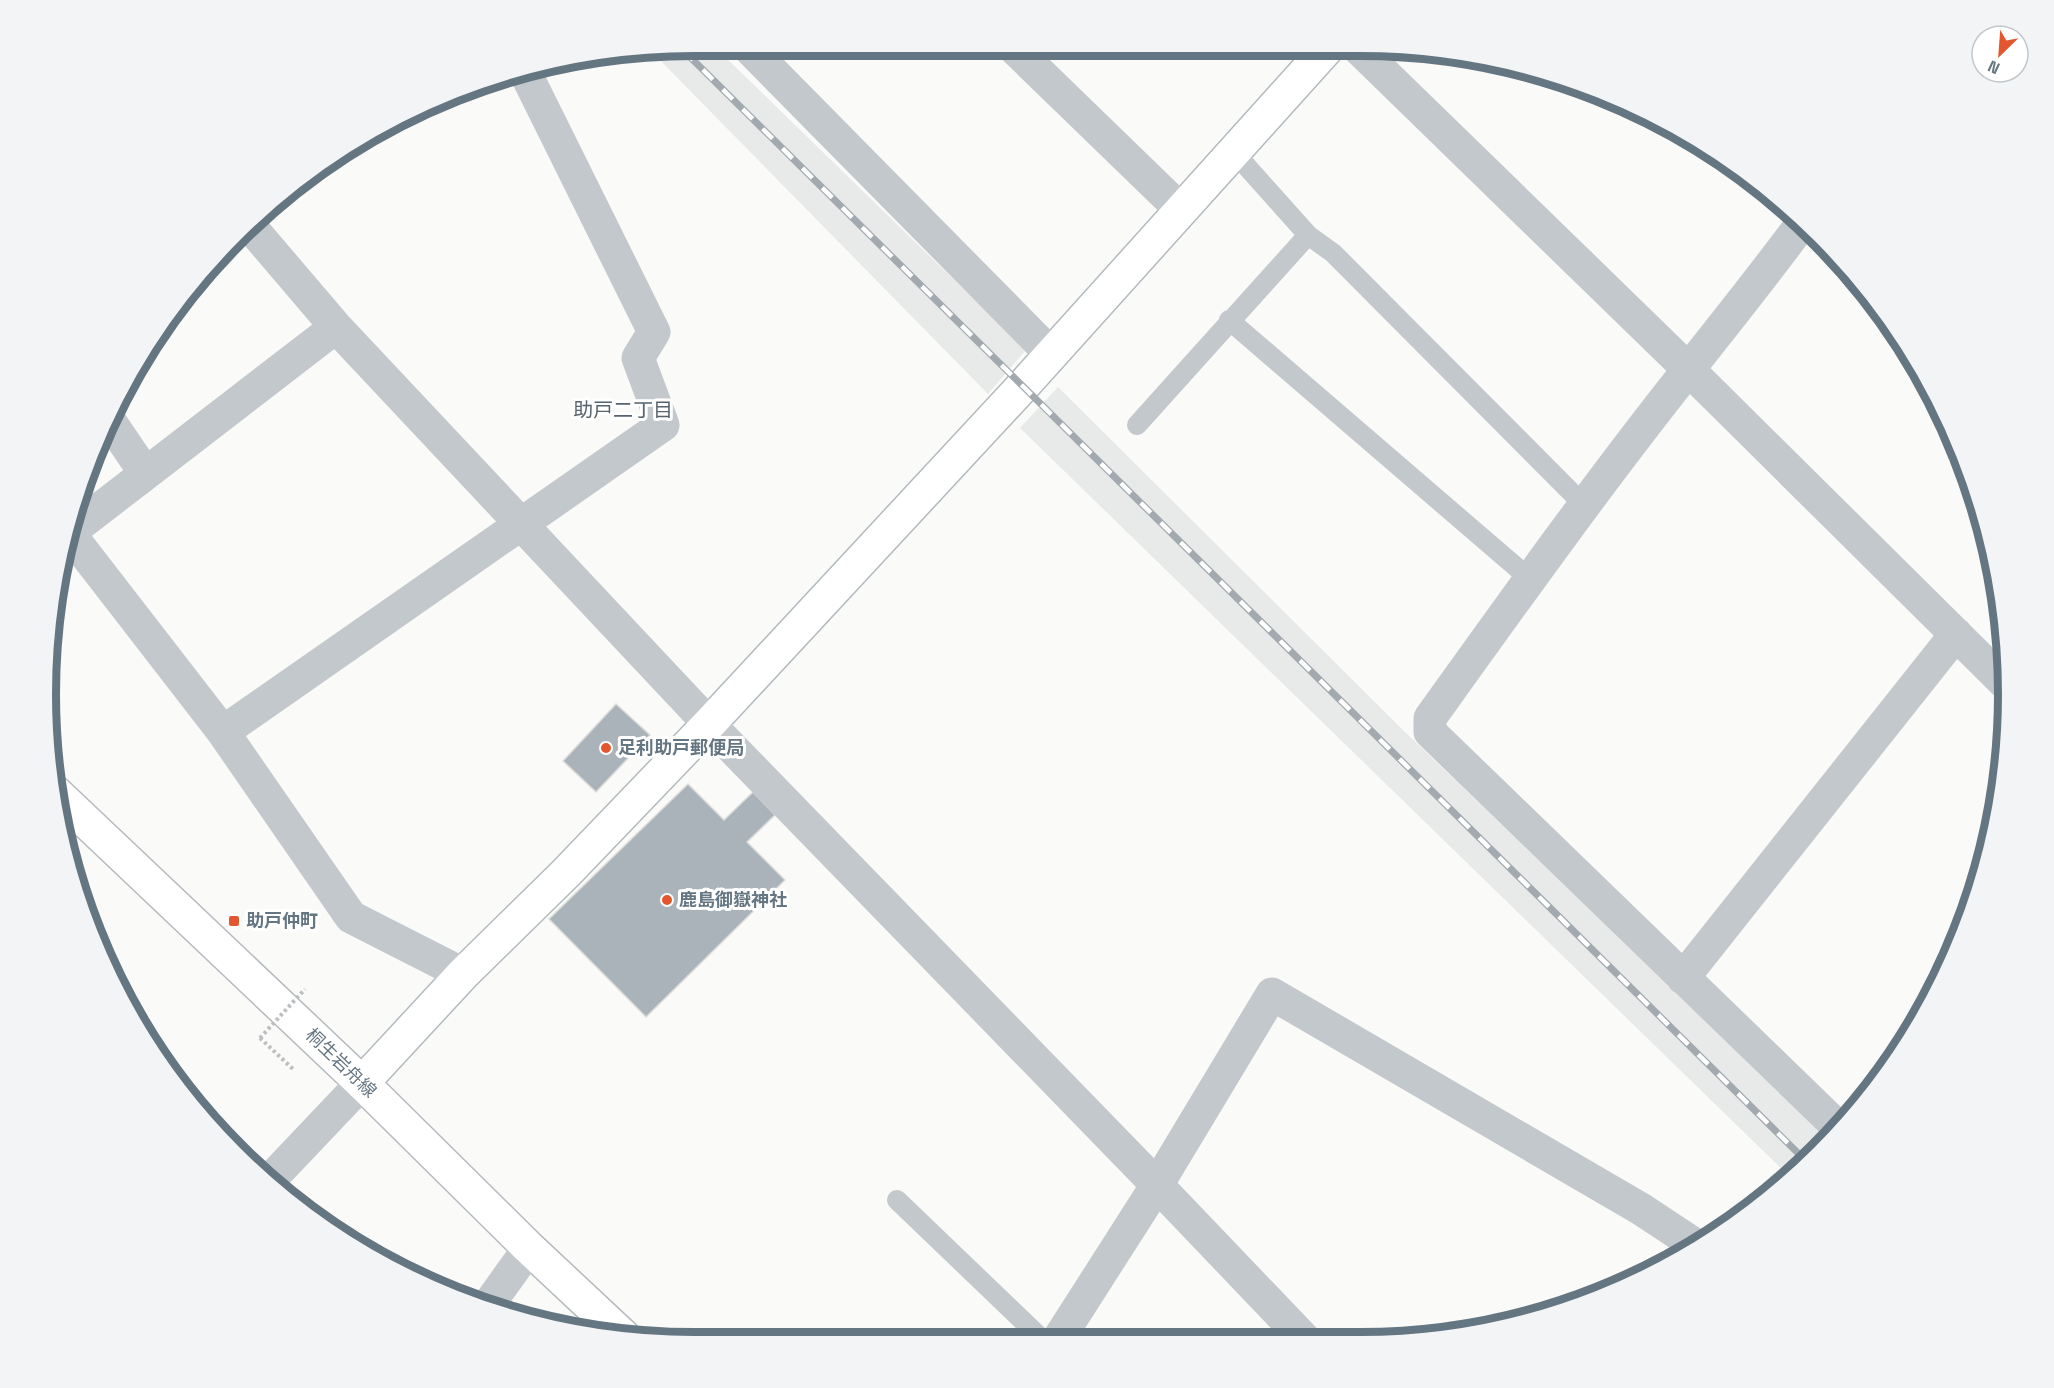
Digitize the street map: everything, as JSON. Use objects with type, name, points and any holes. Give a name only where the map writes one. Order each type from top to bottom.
[{"type":"street","points":[[757,56],[1051,354]]},
{"type":"street","points":[[1022,56],[1180,209]]},
{"type":"street","points":[[274,1175],[463,974],[566,873],[709,724],[1051,354],[1320,56]]},
{"type":"street","points":[[1366,56],[1688,369],[1998,676]]},
{"type":"street","points":[[223,732],[663,425],[638,358],[654,332],[528,77]]},
{"type":"street","points":[[1797,230],[1748,296],[1688,369],[1530,579],[1430,718],[1430,732],[1833,1122]]},
{"type":"street","points":[[255,232],[336,327],[709,724],[1297,1332]]},
{"type":"street","points":[[78,525],[336,327]]},
{"type":"street","points":[[114,427],[145,473]]},
{"type":"street","points":[[74,543],[223,732],[351,917],[463,974]]},
{"type":"street","points":[[1683,978],[1956,634]]},
{"type":"street","name":"桐生岩舟線","points":[[65,802],[362,1083],[614,1327]]},
{"type":"street","points":[[1063,1332],[1157,1185],[1272,994],[1641,1209],[1689,1241]]},
{"type":"street","points":[[492,1300],[530,1248]]},
{"type":"lane","points":[[1233,151],[1308,235],[1333,253],[1585,506]]},
{"type":"lane","points":[[1137,425],[1229,320],[1308,235]]},
{"type":"lane","points":[[1229,320],[1530,579]]},
{"type":"lane","points":[[897,1200],[1035,1332]]},
{"type":"path","points":[[294,1070],[260,1038],[305,989]]},
{"type":"shaded area","points":[[724,56],[1026,350],[988,394],[657,57]]},
{"type":"shaded area","points":[[1058,387],[1406,733],[1823,1132],[1784,1171],[1020,428]]},
{"type":"building","name":"足利助戸郵便局","points":[[616,704],[650,735],[596,792],[563,761]]},
{"type":"building","name":"鹿島御嶽神社","points":[[688,784],[724,820],[753,792],[775,815],[747,842],[785,880],[646,1017],[549,919]]},
{"type":"railway","points":[[689,56],[1800,1155]]},
{"type":"place","name":"足利助戸郵便局","points":[[606,748]]},
{"type":"place","name":"鹿島御嶽神社","points":[[667,900]]},
{"type":"place","name":"助戸仲町","points":[[234,921]]},
{"type":"district","name":"助戸二丁目","points":[[623,410]]}]
